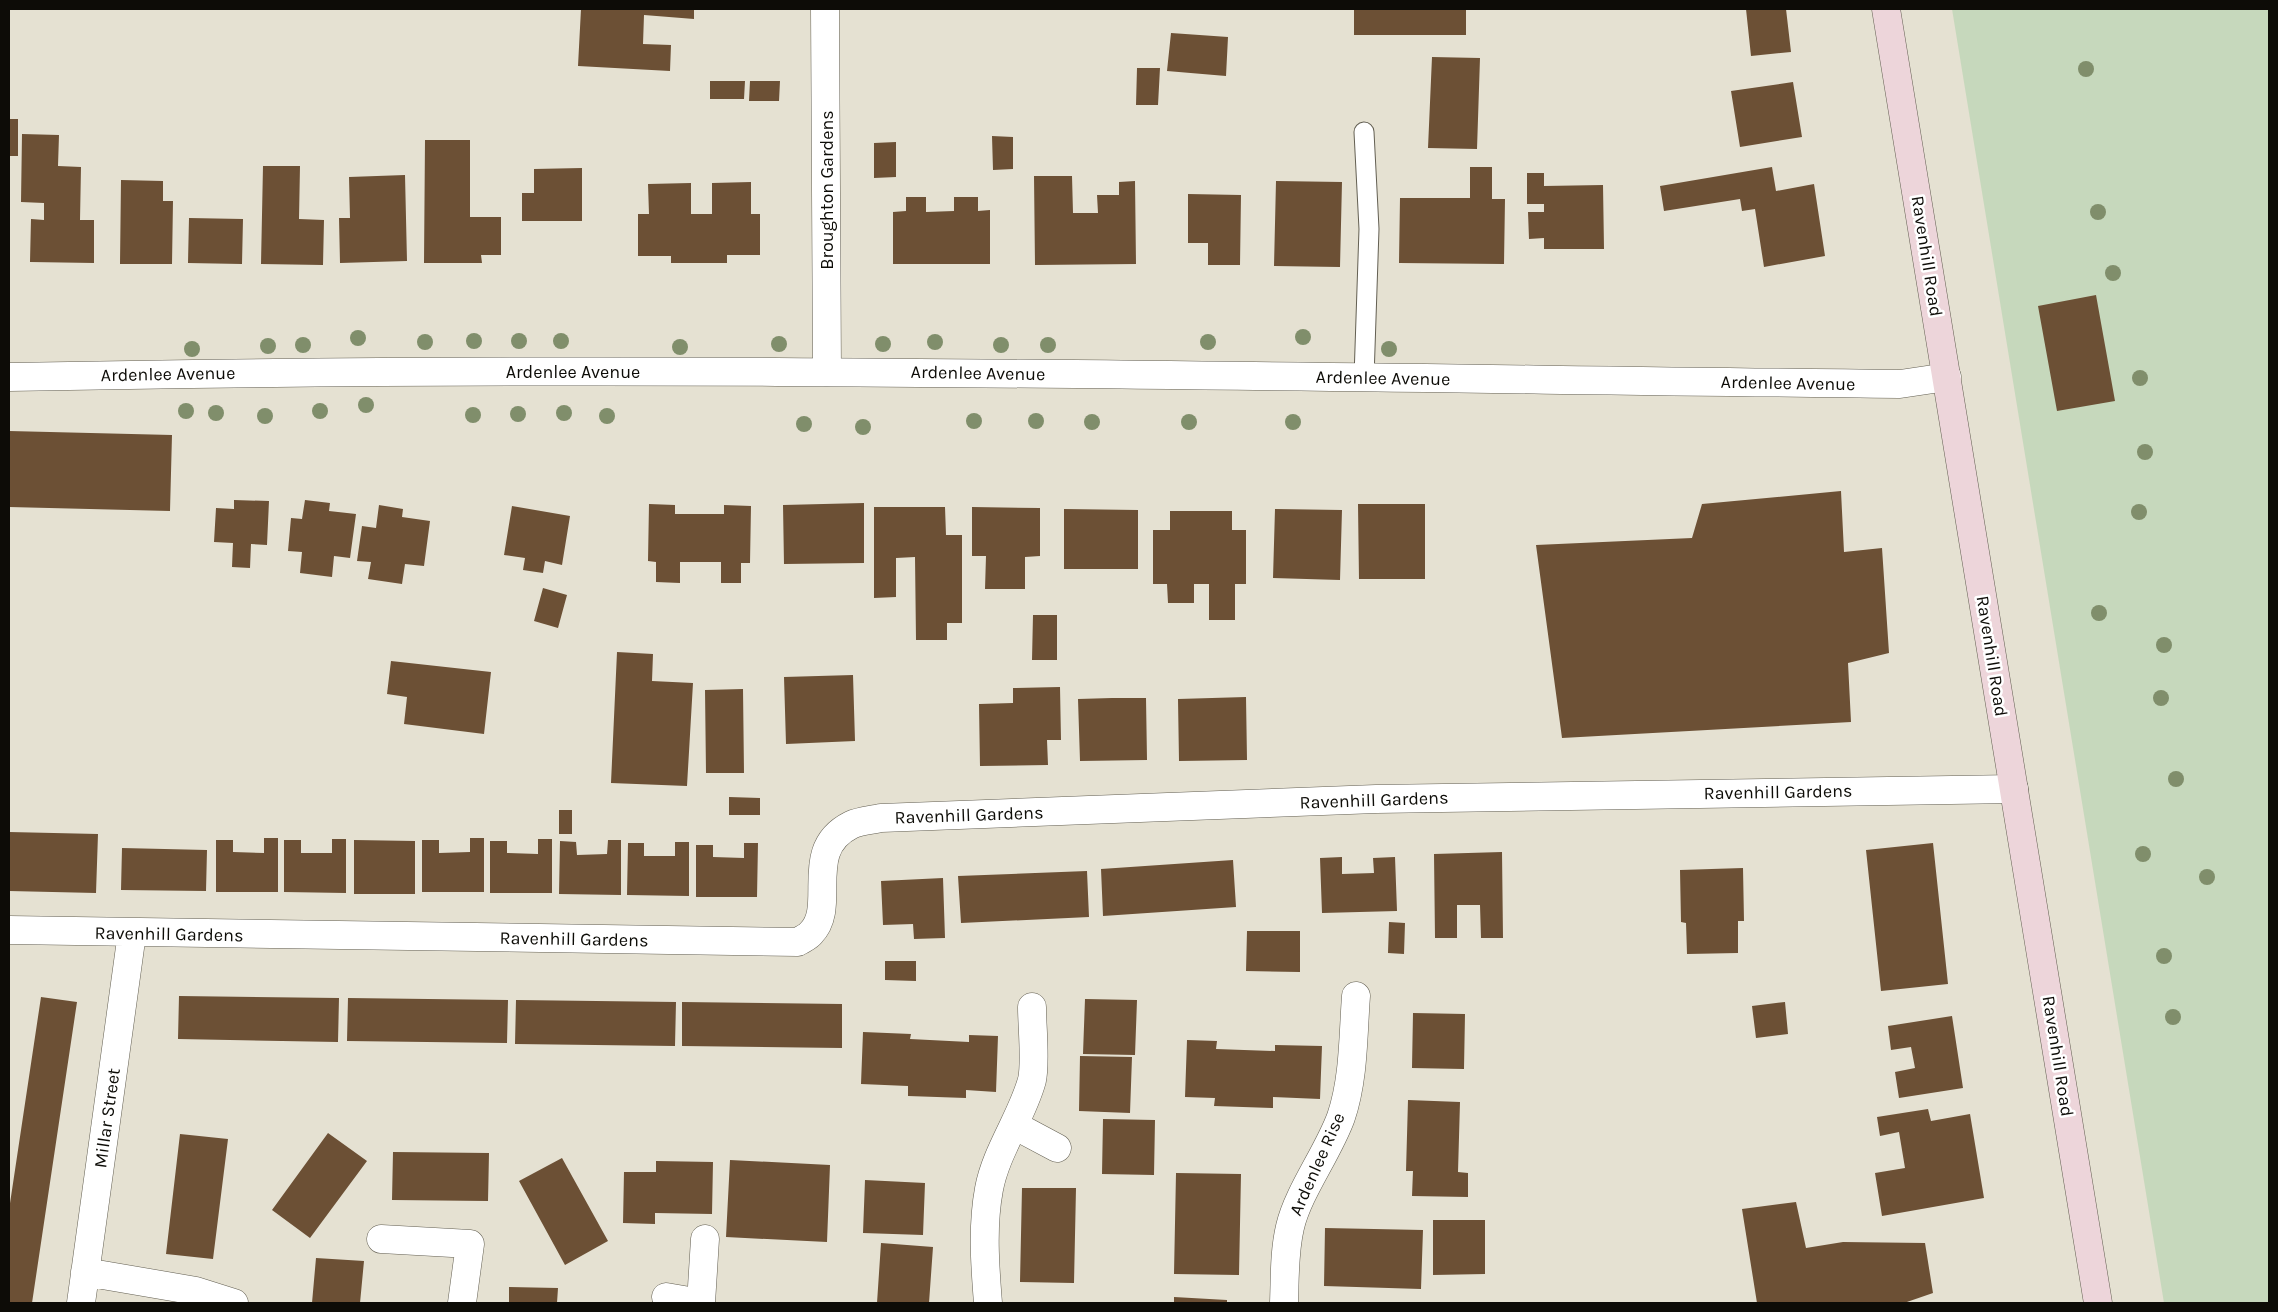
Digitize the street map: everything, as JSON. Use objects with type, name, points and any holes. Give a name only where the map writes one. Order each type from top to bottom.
[{"type":"main road","name":"Ravenhill Road","points":[[1886,9],[2098,1303]]},
{"type":"street","name":"Broughton Gardens","points":[[824,9],[827,372]]},
{"type":"street","name":"Ardenlee Avenue","points":[[9,377],[289,372],[827,372],[1900,384],[1947,377]]},
{"type":"street","name":"Ravenhill Gardens","points":[[9,930],[798,942],[812,933],[820,917],[823,859],[833,840],[850,825],[881,818],[1376,799],[2014,788]]},
{"type":"street","name":"Millar Street","points":[[81,1303],[132,933]]},
{"type":"street","name":"Ardenlee Rise","points":[[1284,1303],[1290,1226],[1327,1150],[1341,1116],[1350,1074],[1356,996]]},
{"type":"street","points":[[988,1303],[985,1271],[986,1214],[989,1188],[996,1164],[1033,1077],[1032,1007]]},
{"type":"street","points":[[1014,1125],[1057,1148]]},
{"type":"street","points":[[381,1239],[470,1244],[462,1303]]},
{"type":"street","points":[[666,1297],[701,1303],[705,1239]]},
{"type":"street","points":[[85,1272],[196,1290],[234,1303]]},
{"type":"lane","points":[[1364,132],[1369,229],[1364,378]]},
{"type":"green space","points":[[1952,9],[2269,9],[2269,1303],[2164,1303]]},
{"type":"building","points":[[581,9],[694,9],[694,19],[644,15],[643,44],[671,45],[670,71],[578,66]]},
{"type":"building","points":[[1354,9],[1466,9],[1466,35],[1354,35]]},
{"type":"building","points":[[1746,9],[1786,9],[1791,52],[1751,56]]},
{"type":"building","points":[[1171,33],[1228,37],[1226,76],[1167,71]]},
{"type":"building","points":[[1432,57],[1480,58],[1477,149],[1428,148]]},
{"type":"building","points":[[1137,68],[1160,68],[1158,105],[1136,105]]},
{"type":"building","points":[[710,81],[745,81],[744,99],[710,99]]},
{"type":"building","points":[[750,81],[780,81],[779,101],[749,101]]},
{"type":"building","points":[[1793,82],[1802,137],[1740,147],[1731,91]]},
{"type":"building","points":[[9,119],[18,119],[18,156],[9,156]]},
{"type":"building","points":[[22,134],[59,135],[58,166],[81,167],[80,220],[94,220],[94,263],[30,262],[31,219],[44,220],[44,203],[21,202]]},
{"type":"building","points":[[992,136],[1013,137],[1013,169],[993,170]]},
{"type":"building","points":[[425,140],[470,140],[470,217],[501,217],[501,255],[481,255],[482,263],[424,263]]},
{"type":"building","points":[[896,142],[896,177],[874,178],[874,143]]},
{"type":"building","points":[[263,166],[300,166],[299,219],[324,220],[323,265],[261,264]]},
{"type":"building","points":[[1470,167],[1492,167],[1492,199],[1505,199],[1504,264],[1399,263],[1400,198],[1470,198]]},
{"type":"building","points":[[1772,167],[1776,191],[1814,184],[1825,256],[1764,267],[1755,209],[1742,211],[1740,199],[1664,211],[1660,186]]},
{"type":"building","points":[[582,168],[582,221],[522,221],[522,193],[534,193],[534,169]]},
{"type":"building","points":[[1527,173],[1544,173],[1544,186],[1603,185],[1604,249],[1544,249],[1544,238],[1529,239],[1528,212],[1544,212],[1544,204],[1527,204]]},
{"type":"building","points":[[405,175],[407,261],[340,263],[339,218],[350,218],[349,177]]},
{"type":"building","points":[[1034,176],[1072,176],[1073,213],[1098,213],[1097,195],[1119,195],[1119,182],[1135,181],[1136,264],[1035,265]]},
{"type":"building","points":[[121,180],[163,181],[163,201],[173,201],[172,264],[120,264]]},
{"type":"building","points":[[1276,181],[1342,182],[1340,267],[1274,266]]},
{"type":"building","points":[[751,182],[751,214],[760,214],[760,255],[727,255],[727,263],[671,263],[671,256],[638,256],[638,214],[649,214],[648,184],[691,183],[691,214],[712,214],[712,183]]},
{"type":"building","points":[[1188,194],[1241,195],[1240,265],[1208,265],[1208,243],[1188,243]]},
{"type":"building","points":[[906,197],[926,197],[926,212],[954,211],[954,197],[978,197],[978,211],[990,210],[990,264],[893,264],[893,212],[906,211]]},
{"type":"building","points":[[189,218],[243,219],[242,264],[188,263]]},
{"type":"building","points":[[2096,295],[2115,401],[2057,411],[2038,306]]},
{"type":"building","points":[[9,431],[172,435],[170,511],[9,507]]},
{"type":"building","points":[[1841,491],[1844,552],[1882,548],[1889,653],[1848,663],[1851,722],[1562,738],[1536,545],[1692,538],[1702,504]]},
{"type":"building","points":[[234,500],[269,501],[267,545],[251,544],[250,568],[232,567],[233,543],[214,542],[216,508],[234,509]]},
{"type":"building","points":[[305,500],[330,503],[329,511],[356,514],[350,558],[334,556],[332,577],[300,573],[302,552],[288,551],[291,518],[302,519]]},
{"type":"building","points":[[864,503],[864,563],[784,564],[783,505]]},
{"type":"building","points":[[649,504],[675,505],[675,514],[724,514],[724,505],[751,506],[750,563],[741,563],[741,583],[721,583],[721,562],[680,562],[680,583],[656,582],[656,562],[648,561]]},
{"type":"building","points":[[1358,504],[1425,504],[1425,579],[1359,579]]},
{"type":"building","points":[[379,505],[403,509],[402,517],[430,521],[424,566],[405,564],[402,584],[368,579],[371,562],[357,561],[362,526],[376,528]]},
{"type":"building","points":[[512,506],[570,516],[562,565],[545,561],[543,573],[523,570],[525,558],[504,555]]},
{"type":"building","points":[[874,507],[945,507],[946,535],[962,535],[962,623],[947,623],[947,640],[916,640],[915,557],[896,558],[896,597],[874,598]]},
{"type":"building","points":[[972,507],[1040,508],[1040,556],[1025,557],[1025,589],[985,589],[986,556],[972,556]]},
{"type":"building","points":[[1064,509],[1138,510],[1138,569],[1064,569]]},
{"type":"building","points":[[1275,509],[1342,510],[1340,580],[1273,578]]},
{"type":"building","points":[[1170,511],[1232,511],[1232,530],[1246,530],[1246,584],[1235,584],[1235,620],[1209,620],[1209,584],[1194,584],[1194,603],[1168,603],[1167,584],[1153,584],[1153,530],[1170,530]]},
{"type":"building","points":[[543,588],[567,595],[558,628],[534,621]]},
{"type":"building","points":[[1033,615],[1057,615],[1057,660],[1032,660]]},
{"type":"building","points":[[617,652],[653,654],[652,681],[693,683],[687,786],[611,783]]},
{"type":"building","points":[[391,661],[491,672],[484,734],[404,724],[407,697],[387,694]]},
{"type":"building","points":[[853,675],[855,741],[786,744],[784,677]]},
{"type":"building","points":[[1060,687],[1061,740],[1047,740],[1048,765],[980,766],[979,704],[1013,703],[1013,688]]},
{"type":"building","points":[[743,689],[744,773],[706,773],[705,690]]},
{"type":"building","points":[[1246,697],[1247,760],[1179,761],[1178,699]]},
{"type":"building","points":[[1146,698],[1147,760],[1080,761],[1078,699]]},
{"type":"building","points":[[729,797],[760,798],[760,815],[729,815]]},
{"type":"building","points":[[559,810],[572,810],[572,834],[559,834]]},
{"type":"building","points":[[9,832],[98,834],[96,893],[9,891]]},
{"type":"building","points":[[264,838],[278,838],[278,892],[216,892],[216,840],[233,840],[233,852],[264,853]]},
{"type":"building","points":[[470,838],[484,838],[484,892],[422,892],[422,840],[439,840],[439,853],[470,852]]},
{"type":"building","points":[[332,839],[346,839],[346,893],[284,892],[284,840],[301,840],[301,853],[332,853]]},
{"type":"building","points":[[538,839],[552,839],[552,893],[490,893],[490,841],[507,841],[507,853],[538,854]]},
{"type":"building","points":[[354,840],[415,841],[415,894],[354,894]]},
{"type":"building","points":[[608,840],[621,840],[621,895],[559,894],[560,841],[576,842],[577,855],[607,854]]},
{"type":"building","points":[[675,842],[689,842],[689,896],[627,895],[628,843],[644,843],[644,856],[675,856]]},
{"type":"building","points":[[744,843],[758,843],[757,897],[696,897],[696,845],[713,845],[713,857],[744,858]]},
{"type":"building","points":[[1933,843],[1948,984],[1881,991],[1866,850]]},
{"type":"building","points":[[122,848],[207,850],[206,891],[121,890]]},
{"type":"building","points":[[1502,852],[1503,938],[1481,938],[1480,905],[1457,905],[1457,938],[1435,938],[1434,854]]},
{"type":"building","points":[[1342,857],[1342,874],[1374,873],[1373,858],[1395,857],[1397,911],[1322,913],[1320,858]]},
{"type":"building","points":[[1233,860],[1236,907],[1103,916],[1101,869]]},
{"type":"building","points":[[1743,868],[1744,921],[1738,921],[1738,953],[1687,954],[1686,923],[1681,922],[1680,870]]},
{"type":"building","points":[[1087,871],[1089,917],[961,923],[958,876]]},
{"type":"building","points":[[943,878],[945,938],[914,939],[913,924],[883,925],[881,881]]},
{"type":"building","points":[[1389,922],[1405,923],[1404,954],[1388,953]]},
{"type":"building","points":[[1247,931],[1300,931],[1300,972],[1246,971]]},
{"type":"building","points":[[885,961],[916,961],[916,981],[885,980]]},
{"type":"building","points":[[179,996],[339,998],[338,1042],[178,1039]]},
{"type":"building","points":[[41,997],[77,1002],[32,1303],[9,1303],[9,1210]]},
{"type":"building","points":[[348,998],[508,1000],[507,1043],[347,1041]]},
{"type":"building","points":[[1085,999],[1137,1000],[1135,1055],[1083,1054]]},
{"type":"building","points":[[516,1000],[676,1002],[675,1046],[515,1044]]},
{"type":"building","points":[[682,1002],[842,1004],[842,1048],[682,1046]]},
{"type":"building","points":[[1785,1002],[1788,1034],[1756,1038],[1752,1006]]},
{"type":"building","points":[[1413,1013],[1465,1014],[1464,1069],[1412,1068]]},
{"type":"building","points":[[1952,1016],[1963,1088],[1899,1098],[1895,1072],[1915,1068],[1911,1047],[1891,1050],[1888,1026]]},
{"type":"building","points":[[863,1032],[911,1034],[910,1039],[969,1042],[969,1035],[998,1036],[996,1092],[966,1090],[966,1098],[908,1096],[908,1086],[861,1084]]},
{"type":"building","points":[[1187,1040],[1217,1041],[1216,1049],[1275,1051],[1275,1045],[1322,1046],[1320,1099],[1273,1097],[1273,1108],[1214,1106],[1215,1098],[1185,1097]]},
{"type":"building","points":[[1080,1056],[1132,1057],[1130,1113],[1079,1111]]},
{"type":"building","points":[[1408,1100],[1460,1102],[1458,1172],[1468,1173],[1468,1197],[1412,1196],[1413,1171],[1406,1171]]},
{"type":"building","points":[[1928,1109],[1931,1121],[1970,1114],[1984,1198],[1882,1216],[1875,1173],[1905,1168],[1899,1132],[1880,1136],[1877,1117]]},
{"type":"building","points":[[1103,1119],[1155,1120],[1154,1175],[1102,1174]]},
{"type":"building","points":[[328,1133],[367,1161],[310,1238],[272,1210]]},
{"type":"building","points":[[180,1134],[228,1139],[213,1259],[166,1254]]},
{"type":"building","points":[[393,1152],[489,1153],[488,1201],[392,1200]]},
{"type":"building","points":[[562,1158],[608,1241],[565,1265],[519,1181]]},
{"type":"building","points":[[730,1160],[830,1165],[827,1242],[726,1237]]},
{"type":"building","points":[[656,1161],[713,1162],[712,1214],[655,1213],[655,1224],[623,1223],[624,1172],[656,1172]]},
{"type":"building","points":[[1176,1173],[1241,1174],[1239,1275],[1174,1274]]},
{"type":"building","points":[[865,1180],[925,1183],[923,1235],[863,1233]]},
{"type":"building","points":[[1022,1188],[1076,1188],[1074,1283],[1020,1282]]},
{"type":"building","points":[[1796,1202],[1806,1248],[1843,1242],[1925,1243],[1933,1293],[1904,1303],[1757,1303],[1742,1209]]},
{"type":"building","points":[[1433,1220],[1485,1220],[1485,1274],[1433,1275]]},
{"type":"building","points":[[1325,1228],[1423,1230],[1421,1289],[1324,1286]]},
{"type":"building","points":[[881,1243],[933,1247],[929,1303],[877,1303]]},
{"type":"building","points":[[316,1258],[364,1261],[360,1303],[312,1303]]},
{"type":"building","points":[[509,1287],[558,1288],[557,1303],[509,1303]]},
{"type":"building","points":[[1174,1297],[1227,1300],[1227,1303],[1174,1303]]}]
